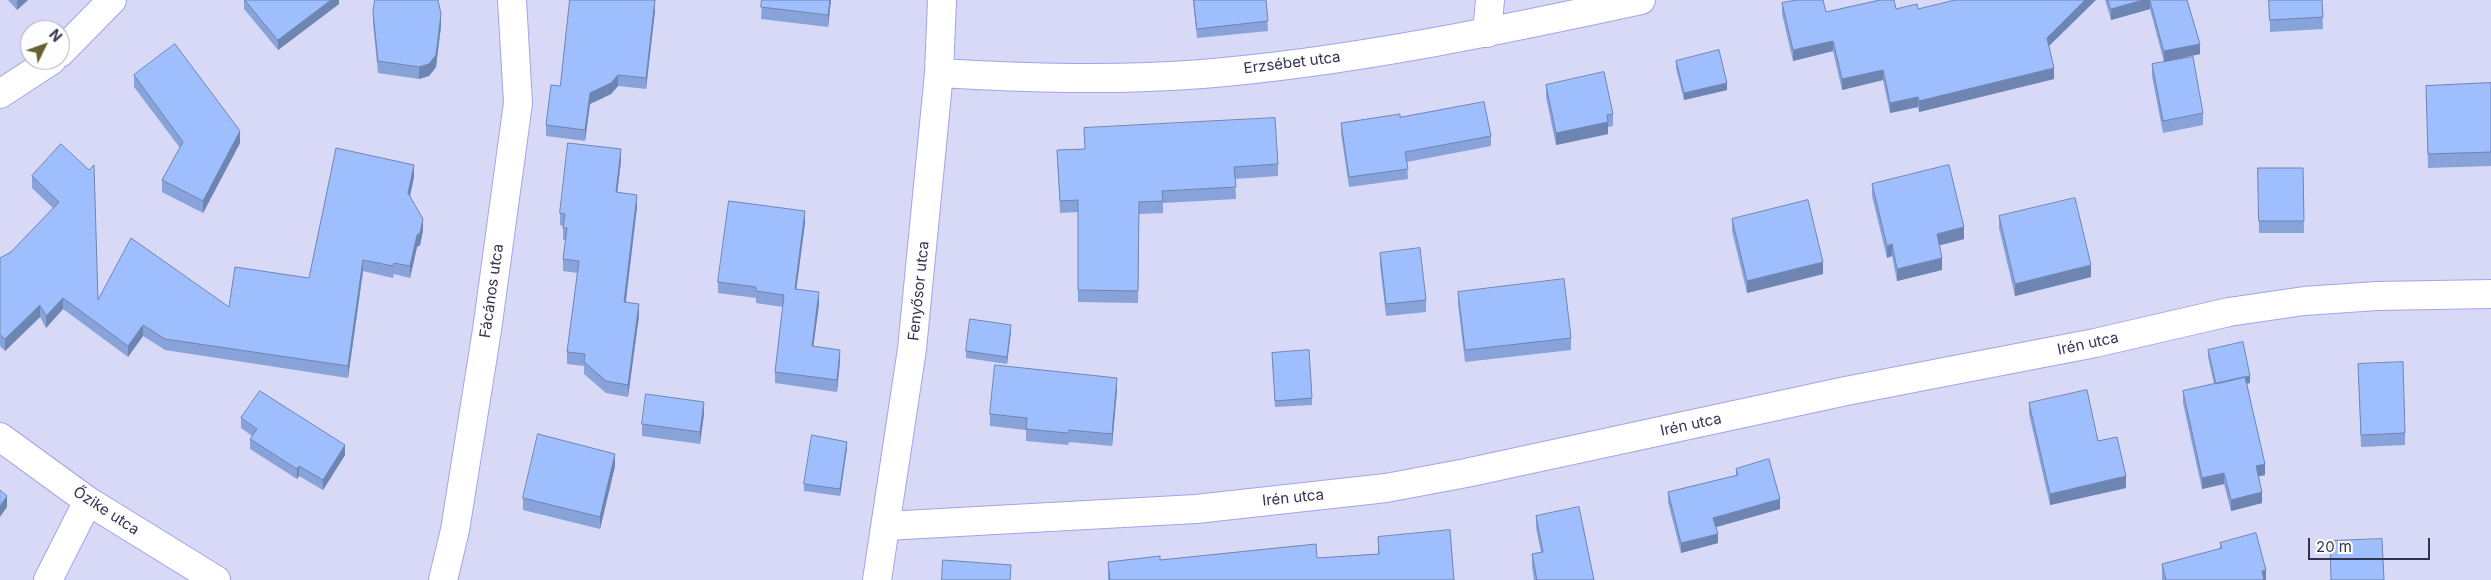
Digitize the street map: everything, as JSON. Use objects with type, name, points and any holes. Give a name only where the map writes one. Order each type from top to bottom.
[{"type":"street","points":[[70,43],[112,0]]},
{"type":"street","name":"Fácános utca","points":[[442,580],[455,530],[482,358],[518,103],[512,0]]},
{"type":"street","name":"Fenyősor utca","points":[[877,580],[912,349],[939,73],[942,0]]},
{"type":"street","points":[[1487,33],[1490,0]]},
{"type":"street","name":"Erzsébet utca","points":[[939,73],[1042,79],[1130,78],[1204,74],[1331,58],[1487,33],[1641,0]]},
{"type":"street","points":[[0,94],[37,70]]},
{"type":"street","name":"Irén utca","points":[[886,526],[1196,509],[1386,488],[1466,473],[1846,391],[2094,343],[2229,312],[2304,301],[2377,296],[2491,294]]},
{"type":"street","name":"Őzike utca","points":[[0,437],[88,501],[216,580]]},
{"type":"street","points":[[48,580],[88,501]]},
{"type":"building","points":[[245,0],[331,0],[278,40]]},
{"type":"building","points":[[375,0],[438,0],[441,14],[436,55],[429,64],[419,67],[378,61],[373,12]]},
{"type":"building","points":[[570,0],[655,0],[646,78],[618,75],[611,83],[590,93],[585,130],[546,125],[551,85],[560,86]]},
{"type":"building","points":[[762,0],[830,0],[828,15],[761,7]]},
{"type":"building","points":[[1194,0],[1266,0],[1268,21],[1197,29]]},
{"type":"building","points":[[1797,0],[1823,0],[1826,12],[1880,0],[1894,0],[1896,9],[1917,4],[1918,9],[1955,0],[2085,0],[2047,38],[2054,68],[1919,101],[1918,97],[1890,103],[1883,70],[1842,79],[1833,41],[1793,50],[1782,3]]},
{"type":"building","points":[[2108,0],[2143,0],[2111,9]]},
{"type":"building","points":[[2150,0],[2187,0],[2200,44],[2164,51]]},
{"type":"building","points":[[2269,0],[2322,0],[2323,17],[2270,20]]},
{"type":"building","points":[[175,44],[240,131],[203,201],[162,180],[183,142],[134,75]]},
{"type":"building","points":[[1719,50],[1727,83],[1684,93],[1676,61]]},
{"type":"building","points":[[2193,57],[2203,113],[2163,121],[2152,64]]},
{"type":"building","points":[[1604,72],[1613,114],[1607,115],[1608,122],[1556,133],[1546,85]]},
{"type":"building","points":[[2491,83],[2491,152],[2428,154],[2426,86]]},
{"type":"building","points":[[1484,102],[1491,136],[1405,152],[1408,169],[1349,177],[1341,123],[1400,114],[1400,117]]},
{"type":"building","points":[[1275,118],[1278,164],[1234,167],[1236,187],[1162,191],[1163,201],[1139,202],[1138,291],[1078,290],[1078,200],[1060,201],[1057,150],[1085,149],[1084,128]]},
{"type":"building","points":[[568,143],[621,149],[616,192],[637,195],[624,302],[639,304],[628,385],[606,381],[584,362],[585,354],[567,352],[579,261],[563,259],[567,228],[563,228],[565,214],[560,213]]},
{"type":"building","points":[[61,144],[89,170],[94,165],[98,300],[131,238],[229,307],[235,267],[309,278],[336,148],[414,165],[408,193],[423,219],[420,233],[417,235],[410,266],[394,263],[393,266],[363,260],[348,366],[165,339],[143,325],[128,346],[63,298],[46,316],[40,305],[5,339],[0,335],[0,258],[11,252],[59,202],[32,176]]},
{"type":"building","points":[[1949,165],[1964,227],[1937,234],[1942,258],[1897,269],[1892,244],[1887,246],[1872,184]]},
{"type":"building","points":[[2258,168],[2303,168],[2304,221],[2259,221]]},
{"type":"building","points":[[2075,198],[2091,265],[2015,284],[1999,216]]},
{"type":"building","points":[[1808,200],[1823,262],[1747,281],[1732,219]]},
{"type":"building","points":[[729,201],[805,211],[795,289],[819,292],[812,346],[840,350],[837,380],[775,372],[784,295],[756,291],[756,287],[718,282]]},
{"type":"building","points":[[1420,248],[1426,300],[1386,304],[1380,253]]},
{"type":"building","points":[[1564,279],[1571,338],[1465,350],[1458,292]]},
{"type":"building","points":[[970,319],[1011,325],[1007,357],[966,351]]},
{"type":"building","points":[[2243,342],[2250,376],[2216,384],[2208,350]]},
{"type":"building","points":[[1309,350],[1312,398],[1275,401],[1272,353]]},
{"type":"building","points":[[2403,362],[2405,433],[2361,435],[2358,364]]},
{"type":"building","points":[[995,365],[1117,378],[1112,434],[1069,430],[1068,433],[1026,429],[1027,418],[990,414]]},
{"type":"building","points":[[2245,377],[2265,464],[2256,466],[2262,492],[2231,500],[2224,473],[2202,478],[2183,391]]},
{"type":"building","points":[[2087,390],[2098,441],[2117,437],[2126,476],[2050,494],[2029,403]]},
{"type":"building","points":[[260,391],[345,445],[323,480],[299,466],[297,469],[250,439],[257,429],[241,418]]},
{"type":"building","points":[[646,394],[704,402],[700,432],[642,424]]},
{"type":"building","points":[[538,434],[615,454],[600,517],[523,498]]},
{"type":"building","points":[[812,435],[847,442],[840,489],[804,484]]},
{"type":"building","points":[[1769,459],[1780,499],[1713,518],[1718,534],[1681,543],[1668,492],[1738,475],[1736,469]]},
{"type":"building","points":[[0,490],[7,496],[0,506]]},
{"type":"building","points":[[1579,507],[1594,580],[1537,580],[1532,554],[1543,552],[1536,516]]},
{"type":"building","points":[[1450,530],[1454,580],[1110,580],[1108,562],[1160,556],[1160,560],[1316,544],[1317,558],[1379,554],[1378,537]]},
{"type":"building","points":[[2256,533],[2266,570],[2262,571],[2264,580],[2166,580],[2162,564],[2222,548],[2220,543]]},
{"type":"building","points":[[2382,539],[2384,580],[2331,580],[2330,541]]},
{"type":"building","points":[[943,560],[1011,565],[1010,580],[942,580]]}]
